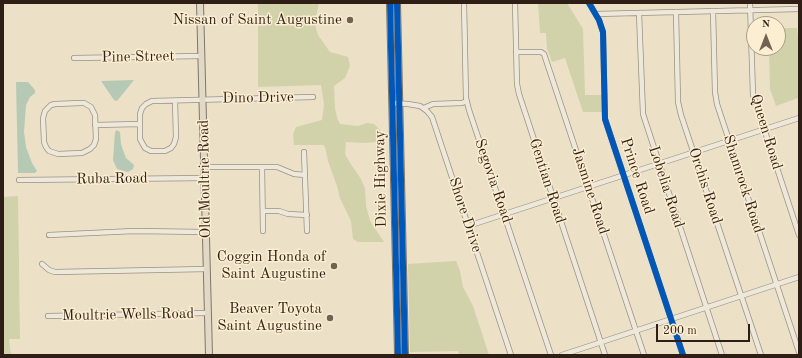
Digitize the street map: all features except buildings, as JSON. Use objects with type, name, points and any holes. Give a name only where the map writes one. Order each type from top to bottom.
[{"type":"main road","name":"Old Moultrie Road","points":[[200,3],[209,355]]},
{"type":"main road","name":"Dixie Highway","points":[[390,3],[394,21],[392,103],[398,355]]},
{"type":"main road","points":[[397,3],[394,21],[400,103],[405,355]]},
{"type":"main road","points":[[395,220],[402,220]]},
{"type":"main road","points":[[397,313],[404,313]]},
{"type":"street","name":"Segovia Road","points":[[464,3],[467,101],[551,355]]},
{"type":"street","name":"Gentian Road","points":[[516,3],[517,84],[519,94],[604,355]]},
{"type":"street","name":"Prince Road","points":[[589,3],[601,24],[603,32],[605,119],[683,355]]},
{"type":"street","name":"Queen Road","points":[[750,3],[752,89],[799,235]]},
{"type":"street","points":[[596,14],[799,9]]},
{"type":"street","name":"Shamrock Road","points":[[713,11],[715,97],[799,352]]},
{"type":"street","name":"Orchis Road","points":[[676,12],[678,102],[681,115],[761,355]]},
{"type":"street","name":"Lobelia Road","points":[[640,13],[642,108],[644,120],[722,355]]},
{"type":"street","name":"Jasmine Road","points":[[516,52],[541,52],[544,54],[644,355]]},
{"type":"street","name":"Pine Street","points":[[74,58],[202,56]]},
{"type":"street","name":"Dino Drive","points":[[175,101],[313,97]]},
{"type":"street","points":[[152,101],[175,101],[176,137],[174,144],[171,148],[165,151],[150,151],[145,148],[140,139],[140,114],[142,108],[152,101]]},
{"type":"street","points":[[392,103],[414,104],[424,108],[433,104],[462,103],[467,101]]},
{"type":"street","points":[[84,103],[93,110],[95,125],[96,139],[94,145],[86,152],[58,154],[49,151],[46,147],[43,118],[45,111],[51,105],[84,103]]},
{"type":"street","name":"Shore Drive","points":[[424,108],[434,121],[511,355]]},
{"type":"street","points":[[468,226],[799,118]]},
{"type":"street","points":[[95,125],[140,124]]},
{"type":"street","points":[[304,152],[307,231]]},
{"type":"street","points":[[205,167],[277,167],[294,174],[305,175]]},
{"type":"street","points":[[262,167],[264,211],[263,231]]},
{"type":"street","name":"Ruba Road","points":[[19,180],[205,178]]},
{"type":"street","points":[[264,211],[279,211],[288,214],[307,215]]},
{"type":"street","points":[[49,235],[134,231],[206,232]]},
{"type":"street","points":[[42,264],[49,270],[59,273],[207,269]]},
{"type":"street","points":[[562,355],[799,277]]},
{"type":"street","name":"Moultrie Wells Road","points":[[48,316],[208,313]]},
{"type":"street","points":[[204,355],[209,355]]},
{"type":"shaded area","points":[[257,3],[319,3],[316,16],[316,28],[318,35],[330,52],[348,57],[350,66],[345,78],[334,86],[335,108],[340,124],[358,126],[367,123],[374,124],[381,131],[383,142],[382,145],[374,142],[346,142],[345,154],[361,179],[365,189],[366,206],[370,221],[384,242],[358,242],[353,239],[351,221],[340,198],[325,147],[323,145],[294,145],[293,134],[296,127],[322,120],[324,105],[321,85],[258,87]]},
{"type":"shaded area","points":[[538,3],[567,3],[583,29],[585,95],[604,95],[604,112],[583,112],[565,58],[552,62],[547,48],[546,33],[540,33]]},
{"type":"shaded area","points":[[786,28],[797,28],[799,44],[798,98],[776,106],[770,89],[769,56],[786,56]]},
{"type":"shaded area","points":[[134,80],[117,101],[114,100],[101,81]]},
{"type":"shaded area","points":[[16,82],[28,82],[35,90],[35,93],[30,97],[26,105],[24,132],[26,147],[32,163],[37,171],[35,173],[18,173]]},
{"type":"shaded area","points":[[117,130],[120,132],[121,144],[126,158],[134,165],[133,169],[128,172],[117,169],[113,160],[115,132]]},
{"type":"shaded area","points":[[18,196],[20,339],[9,339],[11,355],[3,355],[3,197]]},
{"type":"shaded area","points":[[456,261],[460,271],[463,287],[473,306],[489,355],[459,355],[458,351],[410,352],[408,264]]},
{"type":"cycle path","points":[[390,3],[398,355]]},
{"type":"cycle path","points":[[397,3],[405,355]]},
{"type":"cycle path","points":[[589,3],[599,20],[603,32],[605,119],[683,355]]},
{"type":"place","name":"Nissan of Saint Augustine","points":[[350,20]]},
{"type":"place","name":"Coggin Honda of Saint Augustine","points":[[334,266]]},
{"type":"place","name":"Beaver Toyota Saint Augustine","points":[[330,318]]}]
